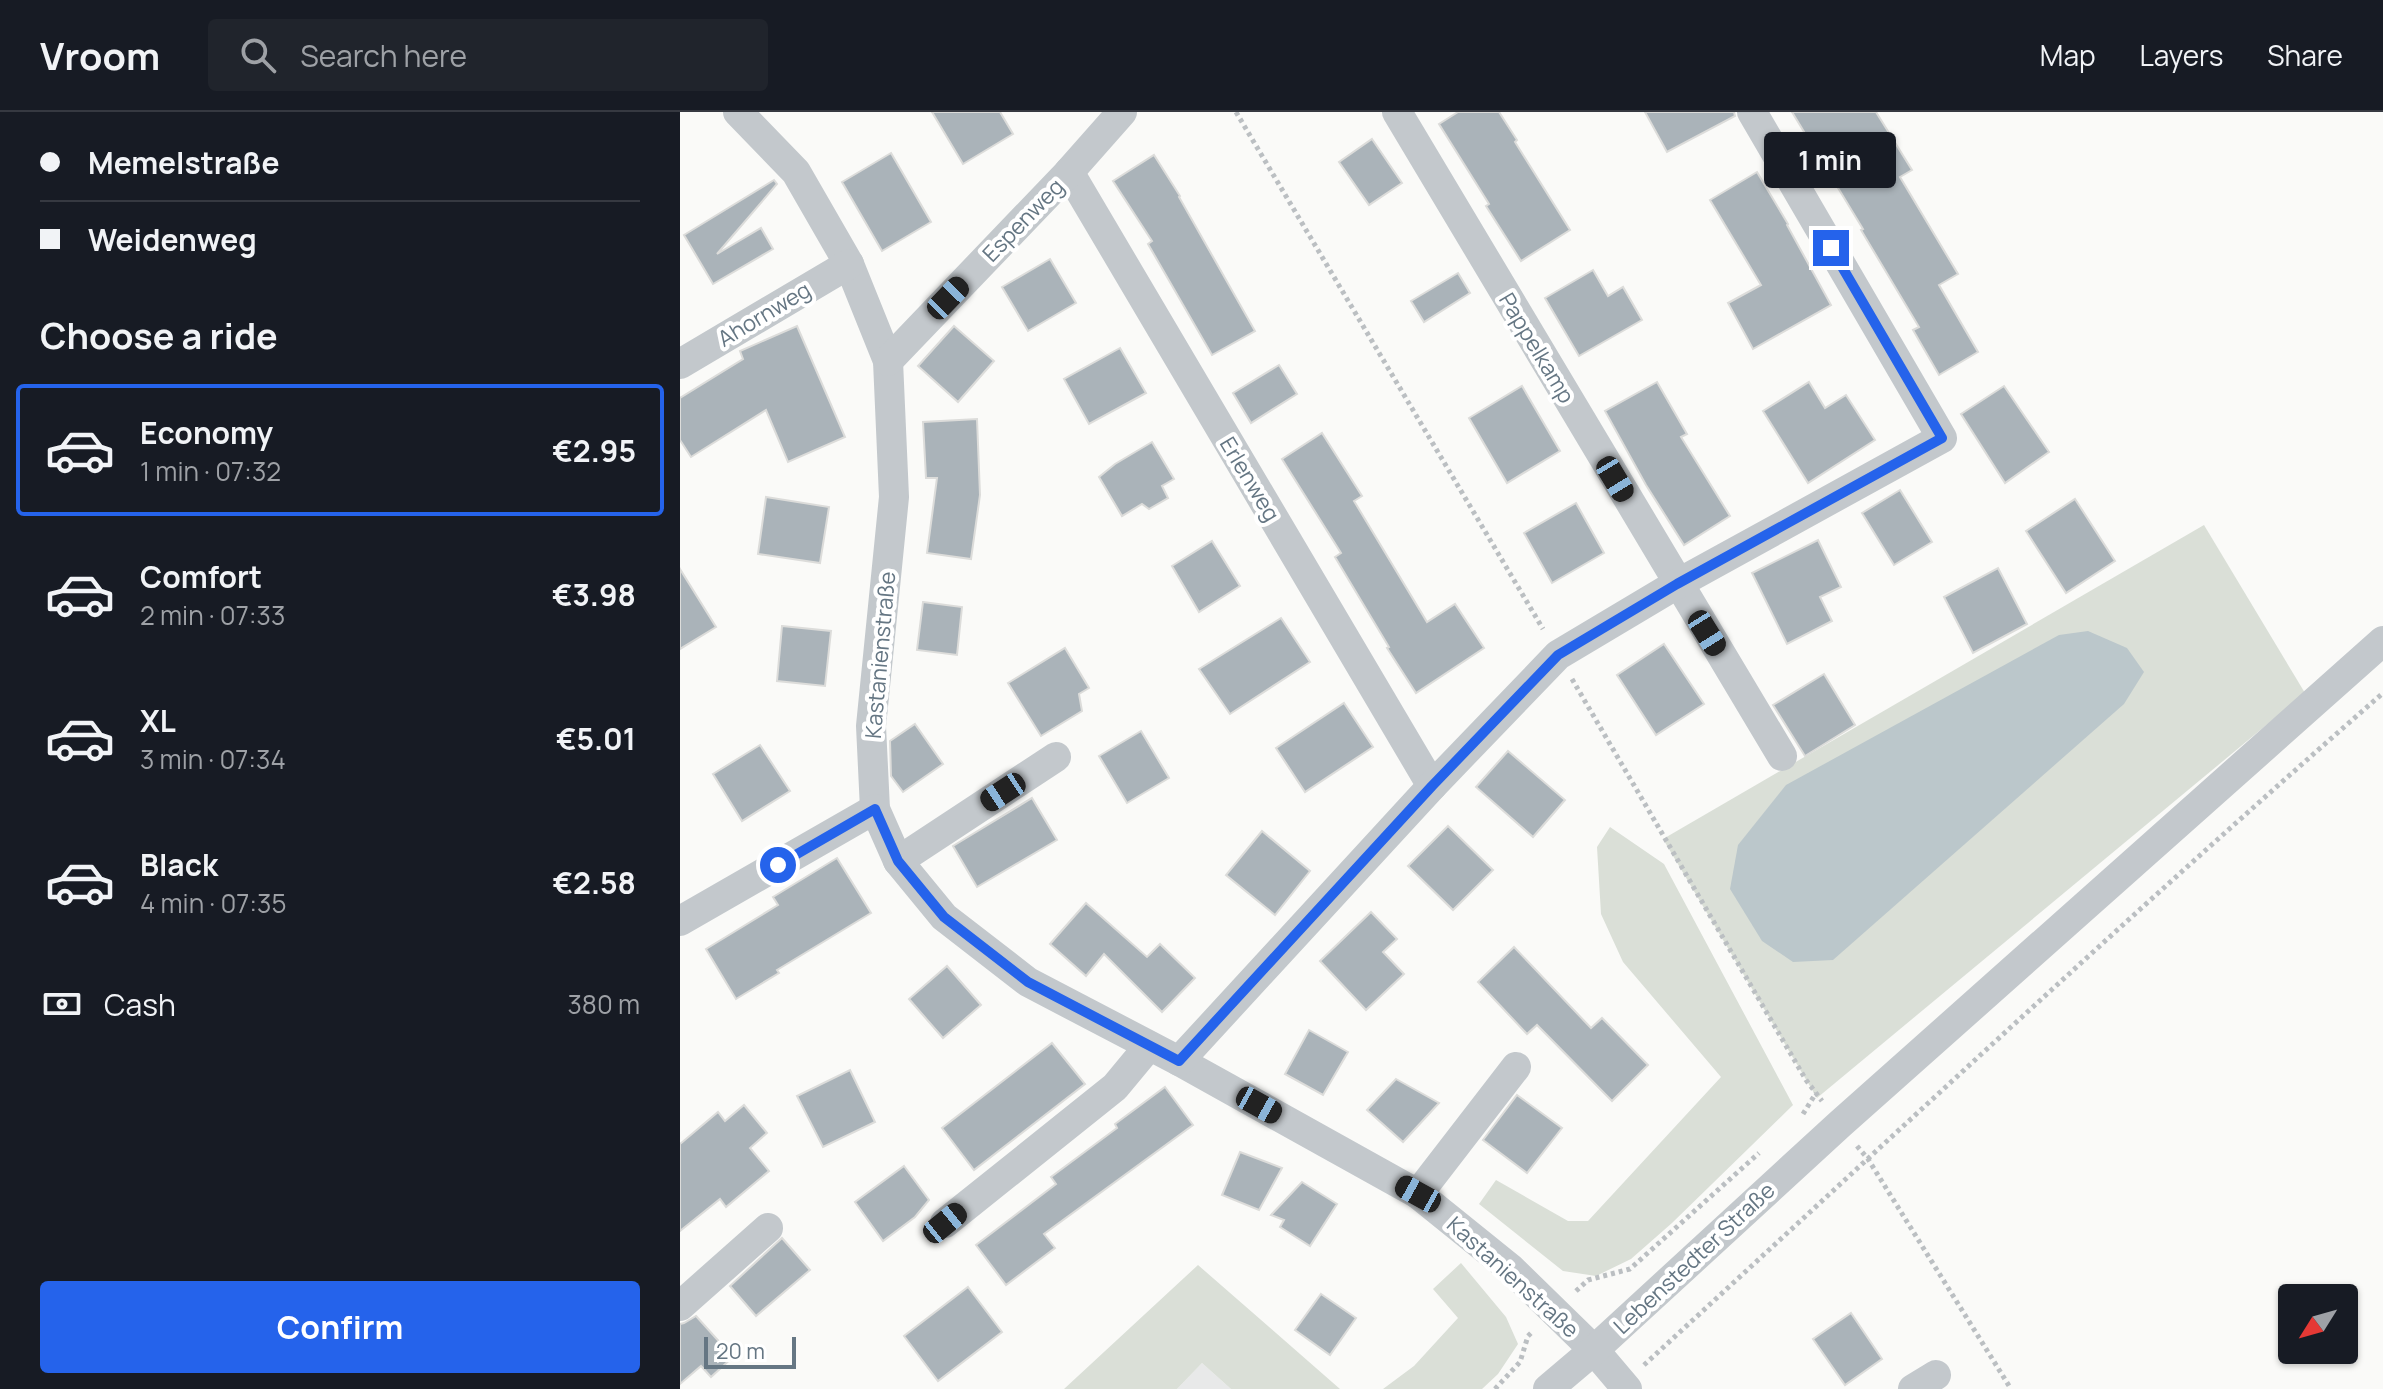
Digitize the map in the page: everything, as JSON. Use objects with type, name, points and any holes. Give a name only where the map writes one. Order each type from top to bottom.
[{"type":"street","name":"Kastanienstraße","points":[[738,112],[796,172],[849,264],[888,361],[894,497],[871,726],[875,809],[898,861],[944,917],[1028,982],[1179,1061],[1418,1194],[1511,1269],[1594,1350],[1625,1387]]},
{"type":"street","name":"Espenweg","points":[[888,361],[1069,172],[1122,112]]},
{"type":"street","name":"Pappelkamp","points":[[1397,112],[1782,756]]},
{"type":"street","points":[[1179,1061],[1432,786],[1558,655],[1677,584],[1942,438],[1752,112]]},
{"type":"street","name":"Erlenweg","points":[[1069,172],[1432,786]]},
{"type":"street","name":"Ahornweg","points":[[680,364],[849,264]]},
{"type":"street","name":"Lebenstedter Straße","points":[[1548,1389],[1840,1124],[2383,641]]},
{"type":"street","points":[[898,861],[1056,757]]},
{"type":"street","points":[[680,921],[875,809]]},
{"type":"street","points":[[945,1223],[1115,1087],[1149,1046]]},
{"type":"street","points":[[1418,1194],[1516,1067]]},
{"type":"street","points":[[680,1306],[768,1228]]},
{"type":"path","points":[[1236,112],[1558,655],[1663,839],[1816,1093],[1868,1159],[2011,1389]]},
{"type":"path","points":[[1625,1387],[1797,1224],[2383,693]]},
{"type":"path","points":[[1792,1124],[1804,1113],[1816,1093]]},
{"type":"path","points":[[1495,1389],[1520,1362],[1528,1336],[1588,1280],[1630,1269],[1769,1145]]},
{"type":"shaded area","points":[[2204,525],[2305,693],[1817,1098],[1663,839]]},
{"type":"shaded area","points":[[2088,631],[2127,648],[2144,672],[2124,704],[1833,960],[1793,962],[1762,941],[1730,889],[1738,845],[1786,785],[2059,635]]},
{"type":"shaded area","points":[[1610,827],[1664,864],[1793,1105],[1631,1259],[1596,1276],[1563,1271],[1479,1204],[1496,1180],[1568,1221],[1588,1221],[1721,1077],[1623,962],[1601,914],[1597,847]]},
{"type":"shaded area","points":[[1461,1263],[1506,1317],[1518,1344],[1498,1374],[1482,1389],[1383,1389],[1414,1366],[1458,1318],[1433,1289]]},
{"type":"shaded area","points":[[1198,1265],[1340,1389],[1231,1389],[1202,1363],[1177,1389],[1064,1389]]},
{"type":"shaded area","points":[[1202,1363],[1231,1389],[1177,1389]]},
{"type":"building","points":[[932,112],[1000,112],[1013,134],[963,164]]},
{"type":"building","points":[[1458,112],[1499,112],[1570,230],[1521,261],[1439,124]]},
{"type":"building","points":[[1645,112],[1734,112],[1735,116],[1667,152]]},
{"type":"building","points":[[1792,112],[1876,112],[1912,170],[1900,177],[1958,274],[1939,285],[1978,352],[1939,375],[1913,330],[1919,327]]},
{"type":"building","points":[[1372,139],[1402,183],[1369,205],[1339,162]]},
{"type":"building","points":[[891,153],[931,222],[882,251],[842,182]]},
{"type":"building","points":[[1154,155],[1255,331],[1212,355],[1148,244],[1152,241],[1113,181]]},
{"type":"building","points":[[1757,172],[1831,305],[1753,349],[1728,303],[1761,285],[1710,200]]},
{"type":"building","points":[[774,180],[777,184],[717,254],[761,228],[773,249],[713,284],[684,235]]},
{"type":"building","points":[[1050,259],[1076,303],[1028,331],[1002,287]]},
{"type":"building","points":[[1593,270],[1608,296],[1623,287],[1642,320],[1579,356],[1545,298]]},
{"type":"building","points":[[1458,273],[1470,293],[1424,322],[1411,301]]},
{"type":"building","points":[[797,326],[845,437],[788,462],[766,410],[691,457],[680,440],[680,398],[743,359],[740,351]]},
{"type":"building","points":[[954,326],[994,361],[958,402],[918,366]]},
{"type":"building","points":[[1120,348],[1146,393],[1089,424],[1064,379]]},
{"type":"building","points":[[1279,365],[1297,394],[1251,423],[1233,393]]},
{"type":"building","points":[[1657,382],[1687,434],[1681,437],[1730,516],[1684,545],[1605,411]]},
{"type":"building","points":[[1809,382],[1825,408],[1846,395],[1875,440],[1808,483],[1763,411]]},
{"type":"building","points":[[1522,386],[1560,451],[1507,483],[1469,418]]},
{"type":"building","points":[[2004,386],[2049,452],[2005,483],[1961,414]]},
{"type":"building","points":[[977,419],[980,495],[971,559],[927,553],[937,478],[926,478],[923,422]]},
{"type":"building","points":[[1322,433],[1362,496],[1354,501],[1427,622],[1455,604],[1484,648],[1416,693],[1335,557],[1341,553],[1282,459]]},
{"type":"building","points":[[1152,442],[1174,479],[1162,486],[1168,498],[1149,509],[1142,504],[1122,516],[1099,477]]},
{"type":"building","points":[[1900,490],[1932,542],[1894,565],[1862,513]]},
{"type":"building","points":[[766,497],[829,507],[820,563],[758,554]]},
{"type":"building","points":[[2075,499],[2115,561],[2066,593],[2026,531]]},
{"type":"building","points":[[1576,503],[1604,553],[1552,583],[1524,533]]},
{"type":"building","points":[[1818,540],[1841,587],[1820,597],[1832,621],[1787,644],[1752,573]]},
{"type":"building","points":[[1212,541],[1240,586],[1199,612],[1172,566]]},
{"type":"building","points":[[1998,568],[2027,624],[1973,653],[1944,597]]},
{"type":"building","points":[[680,569],[716,627],[680,649]]},
{"type":"building","points":[[923,602],[962,607],[957,655],[917,650]]},
{"type":"building","points":[[1281,618],[1310,662],[1230,714],[1199,669]]},
{"type":"building","points":[[782,626],[831,631],[825,686],[777,681]]},
{"type":"building","points":[[1664,644],[1704,704],[1656,735],[1617,675]]},
{"type":"building","points":[[1065,648],[1089,688],[1079,694],[1082,711],[1041,736],[1008,683]]},
{"type":"building","points":[[1824,674],[1855,725],[1805,756],[1773,705]]},
{"type":"building","points":[[1344,703],[1373,747],[1305,792],[1276,748]]},
{"type":"building","points":[[915,724],[943,764],[903,792],[891,776],[890,741]]},
{"type":"building","points":[[1141,731],[1169,778],[1127,803],[1099,756]]},
{"type":"building","points":[[760,745],[790,791],[742,821],[713,774]]},
{"type":"building","points":[[1508,751],[1565,800],[1533,837],[1476,787]]},
{"type":"building","points":[[1032,798],[1057,840],[977,887],[953,846]]},
{"type":"building","points":[[1448,826],[1493,870],[1453,910],[1408,866]]},
{"type":"building","points":[[1262,831],[1310,871],[1275,915],[1226,875]]},
{"type":"building","points":[[837,858],[871,913],[777,970],[779,973],[736,999],[706,949],[778,905],[773,897]]},
{"type":"building","points":[[1086,903],[1147,957],[1160,944],[1195,978],[1162,1012],[1104,954],[1086,976],[1050,944]]},
{"type":"building","points":[[1371,912],[1397,939],[1383,952],[1404,974],[1366,1010],[1320,961]]},
{"type":"building","points":[[1514,947],[1591,1028],[1602,1018],[1648,1065],[1612,1101],[1537,1025],[1527,1034],[1478,982]]},
{"type":"building","points":[[947,966],[981,1005],[943,1038],[909,999]]},
{"type":"building","points":[[1309,1030],[1348,1052],[1323,1095],[1285,1074]]},
{"type":"building","points":[[1052,1043],[1085,1084],[974,1170],[942,1128]]},
{"type":"building","points":[[850,1070],[875,1122],[823,1147],[797,1096]]},
{"type":"building","points":[[1396,1079],[1439,1103],[1403,1142],[1367,1110]]},
{"type":"building","points":[[1165,1087],[1193,1125],[1044,1234],[1055,1248],[1006,1285],[976,1245],[1056,1184],[1051,1177],[1117,1128],[1115,1124]]},
{"type":"building","points":[[1517,1095],[1562,1128],[1527,1173],[1483,1140]]},
{"type":"building","points":[[744,1105],[767,1133],[750,1148],[769,1171],[726,1207],[720,1199],[680,1231],[680,1144],[718,1112],[725,1121]]},
{"type":"building","points":[[1240,1152],[1282,1168],[1259,1210],[1222,1195]]},
{"type":"building","points":[[904,1166],[929,1200],[915,1217],[883,1241],[855,1202]]},
{"type":"building","points":[[1302,1182],[1337,1204],[1310,1246],[1280,1227],[1284,1220],[1271,1215]]},
{"type":"building","points":[[782,1238],[810,1270],[756,1316],[730,1286]]},
{"type":"building","points":[[968,1287],[1002,1332],[938,1381],[904,1336]]},
{"type":"building","points":[[1321,1294],[1356,1318],[1330,1355],[1295,1330]]},
{"type":"building","points":[[1851,1313],[1882,1359],[1845,1385],[1813,1339]]},
{"type":"building","points":[[696,1316],[733,1357],[711,1377],[701,1366],[680,1384],[680,1324]]},
{"type":"route","points":[[778,865],[875,809],[898,861],[944,917],[1028,982],[1179,1061],[1432,786],[1558,655],[1677,584],[1942,438],[1831,248]]}]
